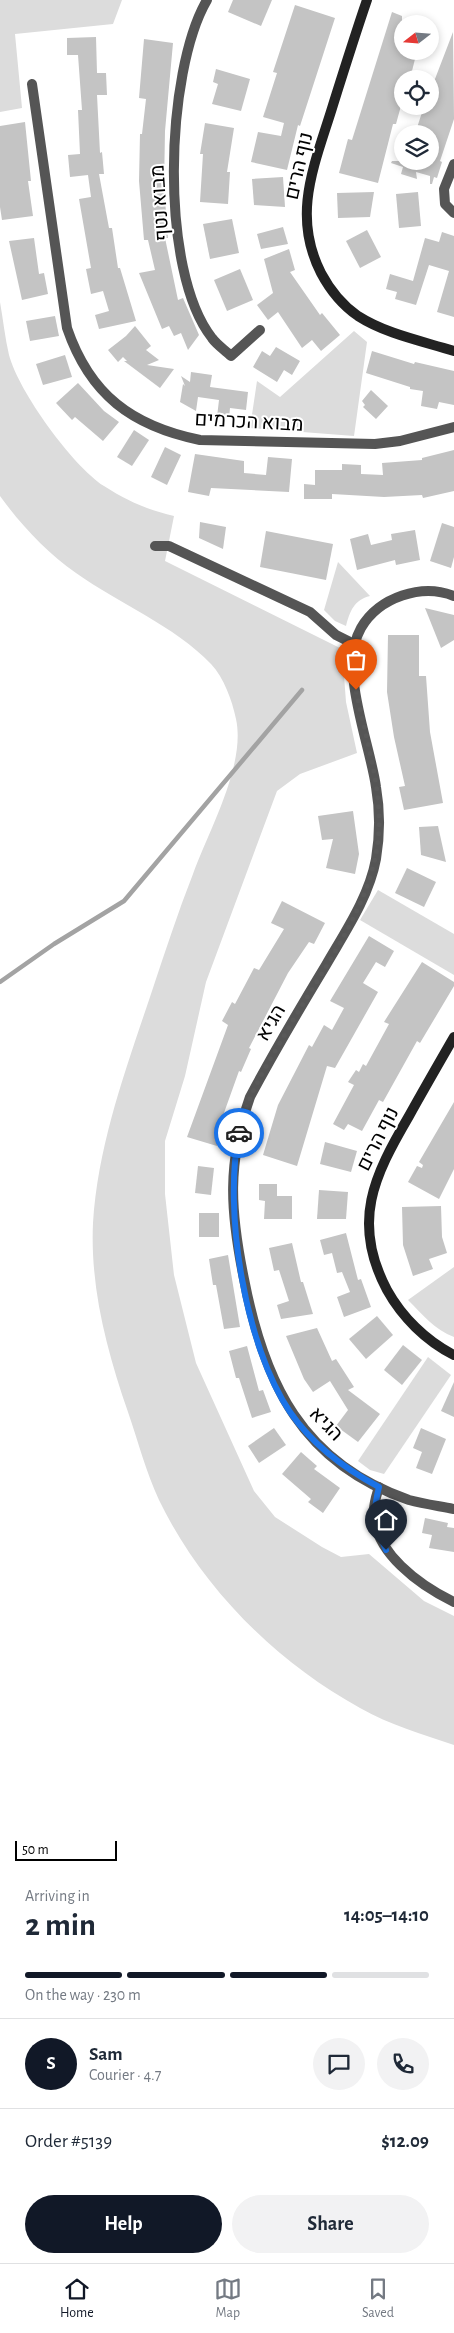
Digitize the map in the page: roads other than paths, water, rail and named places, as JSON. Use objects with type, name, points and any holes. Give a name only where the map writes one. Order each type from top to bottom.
[{"type":"street","name":"מבוא נטף","points":[[207,0],[191,35],[183,67],[175,125],[173,176],[181,255],[190,292],[212,338],[231,356],[260,330]]},
{"type":"street","name":"נוף הרים","points":[[367,0],[311,177],[306,218],[308,239],[314,259],[325,281],[340,301],[357,315],[376,326],[454,351]]},
{"type":"street","name":"מבוא הכרמים","points":[[32,84],[67,328],[77,355],[90,375],[104,392],[122,408],[149,424],[174,434],[200,440],[375,444],[400,441],[454,427]]},
{"type":"street","points":[[454,164],[444,188],[445,204],[454,213]]},
{"type":"street","points":[[155,546],[168,546],[310,612],[336,635],[354,644]]},
{"type":"street","name":"הגיא","points":[[454,596],[438,591],[421,592],[405,594],[388,602],[375,611],[361,627],[354,644],[353,666],[356,690],[376,785],[379,814],[376,859],[357,908],[250,1096],[240,1127],[234,1157],[233,1188],[237,1245],[251,1315],[277,1389],[306,1432],[334,1458],[360,1477],[379,1487],[411,1500],[454,1509]]},
{"type":"street","name":"נוף הרים","points":[[454,1037],[379,1169],[369,1211],[376,1265],[394,1303],[408,1321],[426,1337],[454,1355]]},
{"type":"street","points":[[379,1487],[374,1510],[377,1531],[386,1550],[409,1573],[438,1594],[454,1602]]},
{"type":"waterway","points":[[0,982],[54,944],[124,901],[302,690]]}]
